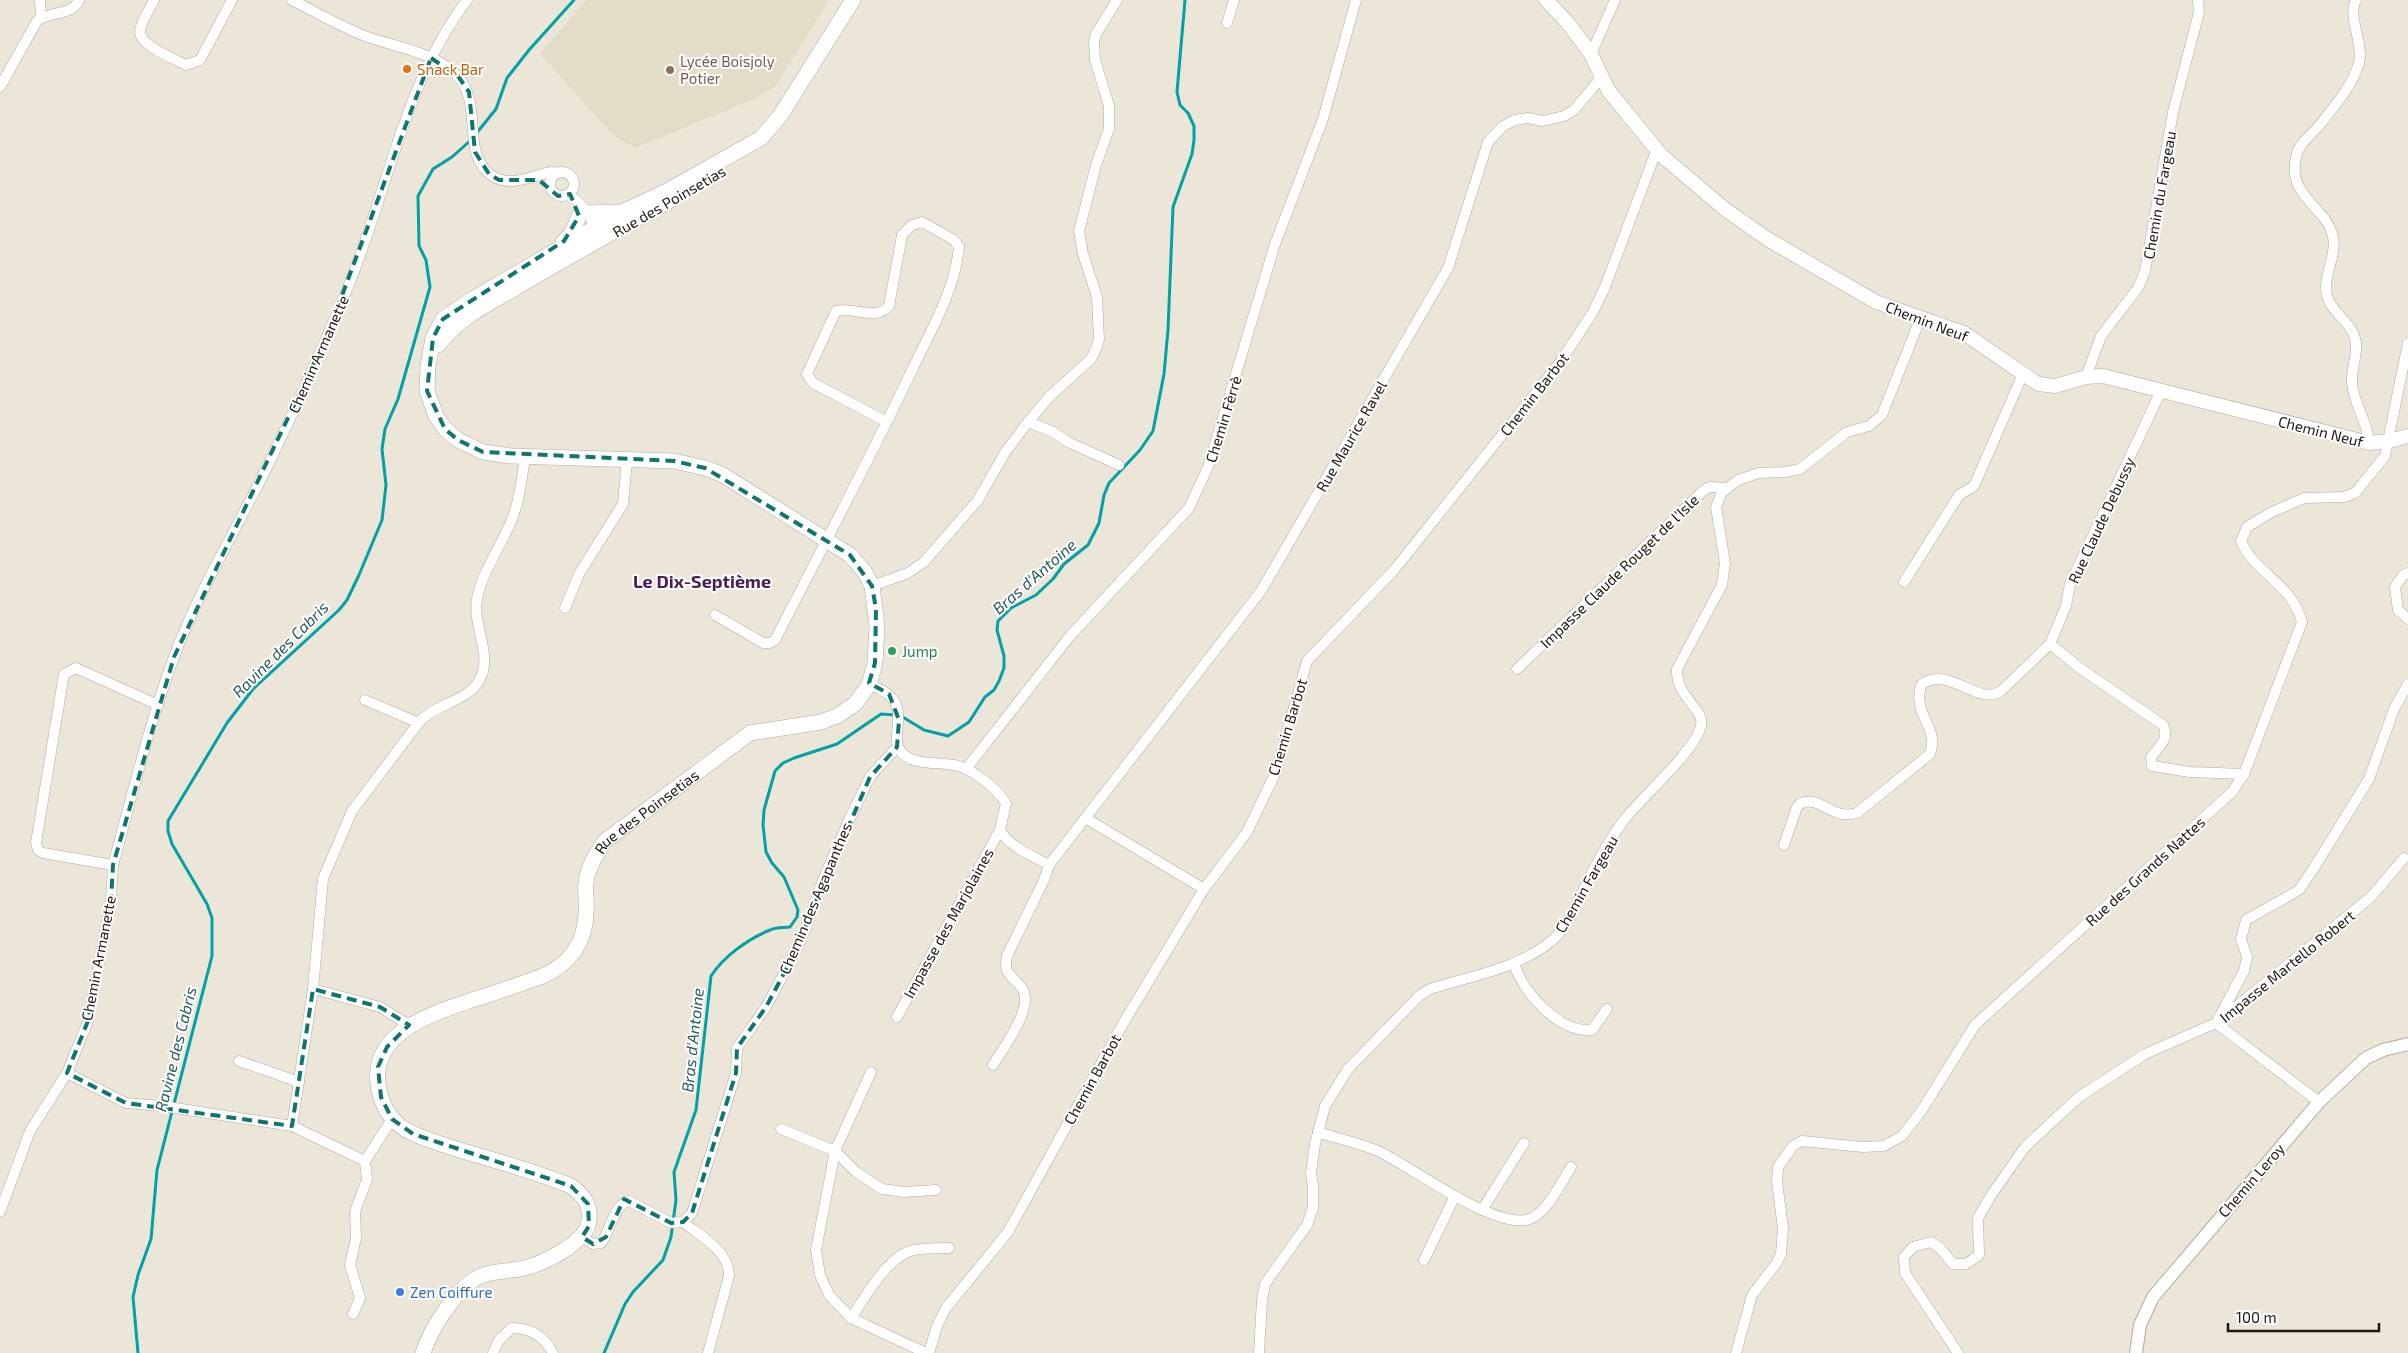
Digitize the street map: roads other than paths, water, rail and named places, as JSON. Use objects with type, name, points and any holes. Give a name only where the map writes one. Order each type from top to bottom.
[{"type":"main road","name":"Rue des Poinsetias","points":[[596,233],[622,212],[667,191],[734,155],[761,138],[780,116],[853,0]]},
{"type":"main road","name":"Rue des Poinsetias","points":[[582,1237],[588,1226],[588,1204],[582,1194],[570,1186],[413,1134],[392,1119],[380,1097],[378,1067],[387,1048],[409,1026],[436,1012],[555,971],[568,962],[578,948],[586,915],[586,882],[592,860],[604,841],[750,733],[821,722],[837,716],[855,704],[869,684],[876,663],[877,640],[872,586],[864,571],[850,555],[723,475],[706,468],[674,461],[525,456],[484,452],[458,440],[445,429],[436,416],[427,391],[428,366],[434,338],[443,319],[455,310],[552,259],[596,233],[760,149],[790,119],[860,0]]},
{"type":"main road","name":"Chemin Neuf","points":[[1549,1],[1591,54],[1608,90],[1656,149],[1678,170],[1726,210],[1803,261],[1876,302],[1964,333],[2038,384],[2055,386],[2086,377],[2104,376],[2369,443],[2389,441],[2408,436]]},
{"type":"main road","points":[[552,259],[583,215],[622,212]]},
{"type":"main road","points":[[423,1353],[428,1336],[462,1290],[473,1280],[484,1275],[536,1264],[582,1237]]},
{"type":"street","points":[[40,0],[40,18]]},
{"type":"street","points":[[0,88],[33,25],[40,18],[73,8],[80,0]]},
{"type":"street","points":[[154,0],[140,29],[140,37],[145,44],[186,65],[200,60],[232,0]]},
{"type":"street","points":[[292,0],[360,34],[431,58],[458,76],[469,92],[472,104],[475,152],[483,167],[499,180],[511,181],[552,172],[565,173],[572,177],[574,185],[570,196]]},
{"type":"street","name":"Chemin Armanette","points":[[0,1212],[30,1131],[67,1073],[88,1021],[111,900],[112,865],[158,704],[174,657],[200,596],[270,462],[350,282],[413,100],[431,58],[442,36],[467,0]]},
{"type":"street","points":[[872,586],[908,574],[924,562],[978,500],[1006,451],[1028,422],[1050,396],[1091,359],[1099,339],[1097,297],[1083,254],[1079,232],[1096,165],[1109,129],[1109,106],[1094,60],[1094,42],[1096,34],[1117,0]]},
{"type":"street","points":[[1227,23],[1234,0]]},
{"type":"street","name":"Chemin Fèrrè","points":[[966,769],[1070,636],[1180,519],[1197,496],[1208,467],[1275,244],[1323,119],[1356,0]]},
{"type":"street","points":[[1591,54],[1615,0]]},
{"type":"street","name":"Chemin du Fargeau","points":[[2086,377],[2102,336],[2138,288],[2145,271],[2173,112],[2199,12],[2198,0]]},
{"type":"street","points":[[2356,0],[2353,9],[2360,42],[2359,62],[2349,86],[2317,128],[2301,144],[2296,157],[2296,168],[2304,197],[2325,219],[2332,232],[2334,246],[2326,280],[2327,297],[2331,306],[2353,333],[2357,343],[2352,381],[2356,399],[2368,429],[2369,443]]},
{"type":"street","name":"Rue Maurice Ravel","points":[[993,1065],[1023,1014],[1025,998],[1023,989],[1008,974],[1004,967],[1006,956],[1044,880],[1049,865],[1261,591],[1448,268],[1488,142],[1503,126],[1515,120],[1528,118],[1543,121],[1564,116],[1574,110],[1602,77]]},
{"type":"street","name":"Chemin Barbot","points":[[928,1353],[937,1326],[946,1308],[1008,1232],[1124,1022],[1204,889],[1247,832],[1276,772],[1307,661],[1395,569],[1561,361],[1593,312],[1605,287],[1656,149]]},
{"type":"street","points":[[559,173],[551,180],[550,186],[552,191],[558,196],[570,196],[577,200],[583,215],[596,233]]},
{"type":"street","points":[[528,178],[539,180],[550,186]]},
{"type":"street","points":[[715,616],[763,643],[770,643],[775,640],[887,422],[948,294],[957,265],[959,246],[954,240],[922,222],[912,226],[902,235],[889,306],[884,312],[878,314],[844,309],[836,311],[807,374],[813,383],[887,422]]},
{"type":"street","points":[[1727,488],[1738,480],[1759,473],[1785,472],[1800,468],[1847,432],[1875,423],[1882,414],[1920,317]]},
{"type":"street","name":"Rue des Grands Nattes","points":[[1736,1353],[1752,1295],[1776,1264],[1781,1254],[1783,1228],[1777,1182],[1778,1167],[1793,1146],[1802,1141],[1863,1147],[1884,1146],[1902,1136],[1922,1110],[1975,1024],[2232,792],[2244,774],[2302,622],[2297,606],[2280,585],[2245,552],[2241,541],[2246,527],[2270,513],[2304,498],[2344,497],[2355,493],[2385,456],[2399,379],[2408,343]]},
{"type":"street","points":[[1904,582],[1959,495],[1974,486],[2023,374]]},
{"type":"street","name":"Rue Claude Debussy","points":[[1784,845],[1801,802],[1816,802],[1837,815],[1844,816],[1857,813],[1930,754],[1933,739],[1919,706],[1918,695],[1921,684],[1934,678],[1945,679],[1984,694],[1993,695],[2001,690],[2050,644],[2066,606],[2070,584],[2161,391]]},
{"type":"street","points":[[1028,422],[1053,432],[1068,442],[1119,465]]},
{"type":"street","points":[[292,1126],[313,988],[323,879],[352,811],[419,723],[434,709],[473,689],[480,680],[485,657],[477,623],[477,597],[512,519],[520,492],[525,456]]},
{"type":"street","points":[[565,608],[579,574],[623,504],[627,460]]},
{"type":"street","name":"Impasse Claude Rouget de l'Isle","points":[[1516,669],[1704,490],[1710,487],[1727,488]]},
{"type":"street","name":"Chemin Fargeau","points":[[1259,1353],[1262,1300],[1265,1284],[1308,1226],[1313,1208],[1311,1173],[1318,1132],[1325,1106],[1348,1069],[1419,996],[1430,989],[1514,963],[1537,952],[1560,933],[1569,920],[1602,853],[1623,821],[1668,772],[1699,733],[1701,723],[1697,710],[1681,692],[1676,680],[1677,669],[1722,585],[1725,563],[1716,507],[1718,496],[1727,488]]},
{"type":"street","points":[[2408,573],[2403,574],[2395,587],[2398,610],[2408,619]]},
{"type":"street","points":[[2050,644],[2097,680],[2163,725],[2166,733],[2164,741],[2151,757],[2152,766],[2190,772],[2244,774]]},
{"type":"street","points":[[112,865],[43,853],[38,850],[36,842],[64,674],[67,670],[76,668],[158,704]]},
{"type":"street","points":[[869,684],[889,694],[896,704],[899,720],[897,747],[901,752],[911,759],[956,765],[966,769]]},
{"type":"street","points":[[1958,1353],[1905,1273],[1904,1257],[1913,1247],[1931,1242],[1940,1248],[1954,1264],[1966,1264],[1979,1255],[1978,1218],[1992,1194],[2025,1147],[2087,1092],[2145,1054],[2216,1023],[2244,971],[2247,957],[2241,939],[2246,920],[2299,890],[2369,779],[2394,709],[2408,684]]},
{"type":"street","points":[[365,700],[419,723]]},
{"type":"street","name":"Chemin des Agapanthes","points":[[683,1222],[692,1213],[718,1136],[736,1073],[737,1048],[766,1007],[806,928],[841,837],[870,777],[897,747]]},
{"type":"street","name":"Impasse des Marjolaines","points":[[897,1017],[1000,830],[1006,803],[1000,794],[966,769]]},
{"type":"street","points":[[1087,818],[1204,889]]},
{"type":"street","points":[[1000,830],[1010,842],[1049,865]]},
{"type":"street","name":"Impasse Martello Robert","points":[[2319,1102],[2216,1023],[2371,897],[2404,858]]},
{"type":"street","points":[[1514,963],[1518,978],[1530,995],[1549,1012],[1574,1029],[1592,1030],[1607,1009]]},
{"type":"street","points":[[313,988],[380,1007],[409,1026]]},
{"type":"street","name":"Chemin Leroy","points":[[2136,1353],[2140,1325],[2153,1297],[2319,1102],[2366,1058],[2383,1050],[2408,1044]]},
{"type":"street","points":[[238,1061],[299,1082]]},
{"type":"street","points":[[871,1072],[835,1151],[816,1250],[820,1275],[829,1295],[851,1318],[928,1353]]},
{"type":"street","points":[[67,1073],[126,1103],[162,1106],[292,1126],[365,1161]]},
{"type":"street","points":[[353,1314],[360,1298],[350,1265],[356,1238],[355,1212],[367,1179],[365,1161],[392,1119]]},
{"type":"street","points":[[782,1129],[835,1151],[856,1172],[882,1189],[904,1192],[936,1190]]},
{"type":"street","points":[[1318,1132],[1379,1151],[1482,1210],[1515,1221],[1533,1218],[1540,1213],[1571,1167]]},
{"type":"street","points":[[1482,1210],[1524,1143]]},
{"type":"street","points":[[1424,1260],[1455,1196]]},
{"type":"street","points":[[582,1237],[593,1244],[601,1243],[606,1237],[621,1204],[629,1202],[671,1222],[683,1222],[717,1249],[729,1268],[729,1276],[708,1353]]},
{"type":"street","points":[[851,1318],[879,1277],[895,1260],[912,1250],[949,1248]]},
{"type":"street","points":[[493,1353],[505,1333],[512,1328],[522,1328],[541,1337],[553,1353]]},
{"type":"waterway","name":"Ravine des Cabris","points":[[475,135],[496,109],[507,78],[529,50],[574,0]]},
{"type":"waterway","name":"Bras d'Antoine","points":[[901,716],[924,730],[948,736],[969,722],[985,697],[994,690],[1004,668],[1004,656],[997,630],[998,621],[1011,608],[1036,595],[1053,579],[1064,564],[1088,545],[1099,523],[1104,495],[1109,483],[1140,450],[1153,431],[1164,374],[1168,330],[1173,207],[1192,154],[1194,140],[1194,126],[1188,113],[1180,105],[1177,92],[1185,0]]},
{"type":"waterway","name":"Ravine des Cabris","points":[[138,1353],[133,1297],[138,1275],[151,1239],[157,1170],[212,956],[212,918],[207,904],[172,844],[168,831],[168,821],[227,723],[253,689],[339,610],[347,600],[359,575],[382,520],[386,485],[382,449],[385,429],[398,399],[430,287],[426,260],[419,246],[418,196],[433,169],[452,157],[471,140]]},
{"type":"waterway","name":"Bras d'Antoine","points":[[604,1353],[625,1304],[633,1292],[663,1260],[671,1237],[676,1200],[674,1172],[696,1110],[711,976],[730,955],[745,943],[772,929],[790,927],[797,917],[798,910],[784,877],[772,863],[766,852],[763,825],[764,810],[775,771],[783,763],[794,758],[837,744],[881,714],[895,715]]},
{"type":"place","name":"Snack Bar","points":[[407,69]]},
{"type":"place","name":"Lycée Boisjoly Potier","points":[[670,70]]},
{"type":"place","name":"Jump","points":[[892,651]]},
{"type":"place","name":"Zen Coiffure","points":[[400,1292]]},
{"type":"district","name":"Le Dix-Septième","points":[[702,581]]}]
